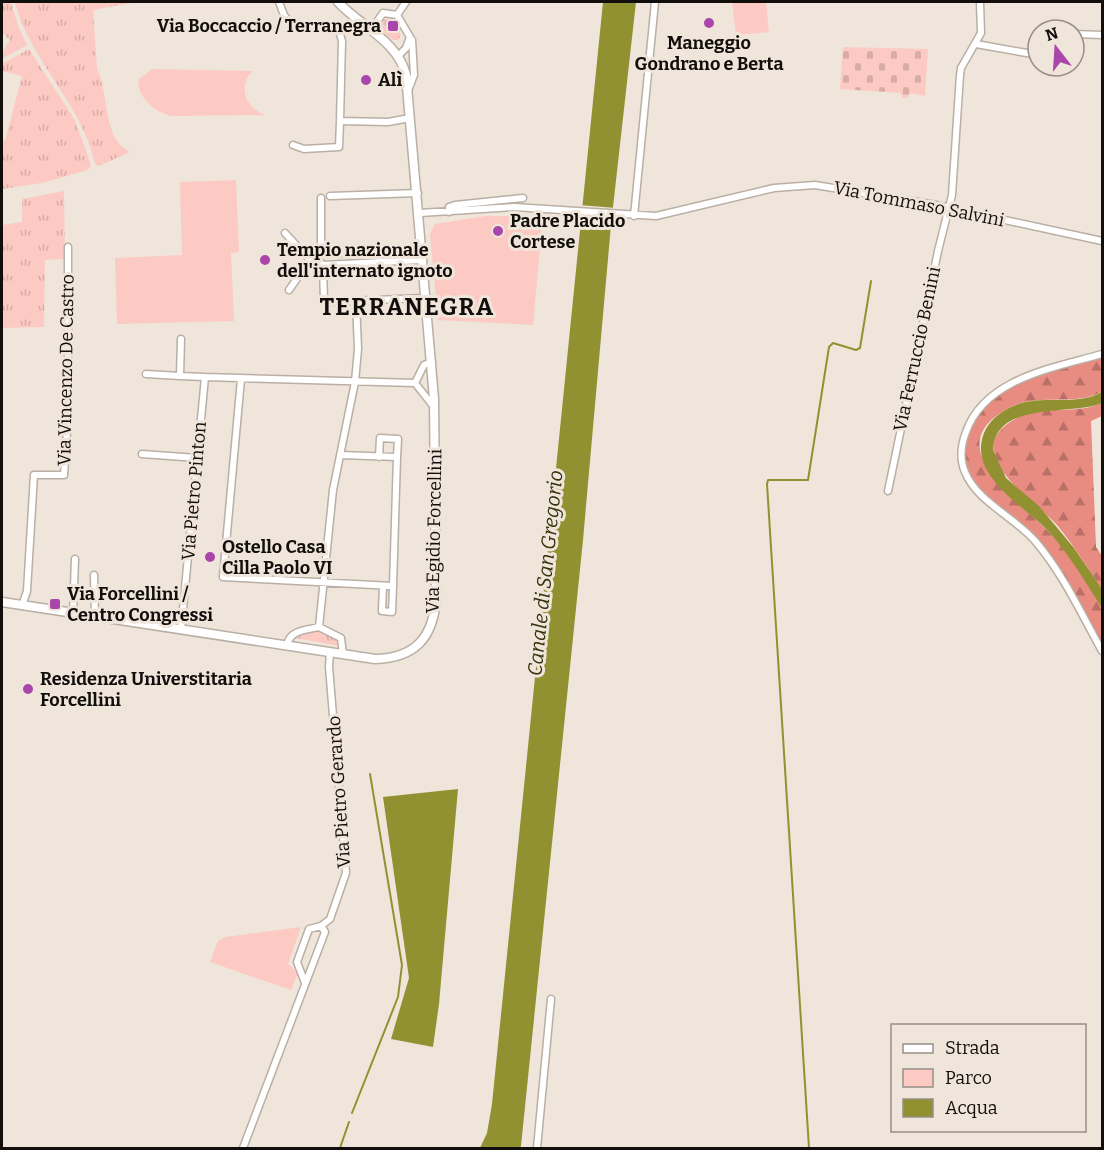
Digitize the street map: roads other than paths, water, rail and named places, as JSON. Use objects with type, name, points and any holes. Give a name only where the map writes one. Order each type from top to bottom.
[{"type":"street","points":[[279,2],[284,15],[291,24],[333,27],[339,31],[342,40],[339,147],[304,149],[292,145]]},
{"type":"street","points":[[338,2],[398,56],[410,42],[409,33]]},
{"type":"street","points":[[398,15],[406,2]]},
{"type":"street","points":[[631,215],[655,2]]},
{"type":"street","points":[[980,2],[981,33],[976,44],[1026,53]]},
{"type":"street","points":[[371,30],[383,13],[398,15]]},
{"type":"street","points":[[398,15],[409,33],[414,53],[414,75],[408,92]]},
{"type":"street","points":[[1086,34],[1102,35]]},
{"type":"street","name":"Via Ferruccio Benini","points":[[888,491],[938,251],[950,208],[961,68],[976,44]]},
{"type":"street","name":"Via Egidio Forcellini","points":[[2,602],[375,659],[404,654],[418,645],[432,626],[436,599],[435,409],[408,92],[405,69],[398,56]]},
{"type":"street","points":[[340,122],[388,122],[410,118]]},
{"type":"street","name":"Via Tommaso Salvini","points":[[449,213],[514,207],[572,209],[631,215],[674,214],[753,193],[797,185],[842,188],[950,208],[1102,241]]},
{"type":"street","points":[[330,196],[418,193]]},
{"type":"street","points":[[289,290],[316,258],[321,198]]},
{"type":"street","points":[[420,213],[449,213],[449,207],[455,205],[523,198]]},
{"type":"street","points":[[285,233],[323,265],[324,302],[356,303],[424,298]]},
{"type":"street","name":"Via Vincenzo De Castro","points":[[22,606],[27,591],[34,475],[64,475],[68,417],[68,247]]},
{"type":"street","points":[[316,258],[420,250]]},
{"type":"street","points":[[323,265],[421,260]]},
{"type":"street","points":[[319,627],[333,490],[349,423],[355,382],[358,349],[356,303]]},
{"type":"street","points":[[180,376],[182,339]]},
{"type":"street","points":[[1102,354],[1021,378],[997,392],[971,417],[960,447],[964,471],[974,486],[1036,542],[1102,651]]},
{"type":"street","points":[[415,383],[424,365],[432,362]]},
{"type":"street","points":[[146,374],[241,379],[415,383]]},
{"type":"street","name":"Via Pietro Pinton","points":[[181,630],[205,377]]},
{"type":"street","points":[[241,379],[223,577],[393,586]]},
{"type":"street","points":[[415,383],[435,409]]},
{"type":"street","points":[[379,457],[380,438],[398,439],[392,612],[382,611],[383,586]]},
{"type":"street","points":[[142,454],[197,458]]},
{"type":"street","points":[[340,455],[398,457]]},
{"type":"street","points":[[73,614],[75,559]]},
{"type":"street","points":[[94,575],[95,617]]},
{"type":"street","points":[[287,645],[288,638],[294,633],[319,627],[341,638],[343,654]]},
{"type":"street","name":"Via Pietro Gerardo","points":[[243,1149],[305,983],[306,973],[296,965],[309,929],[321,926],[328,921],[346,873],[329,667],[330,652]]},
{"type":"street","points":[[306,973],[325,933],[321,926]]},
{"type":"street","points":[[537,1149],[551,999]]},
{"type":"water","points":[[603,2],[636,2],[611,225],[583,540],[521,1146],[520,1148],[480,1148],[487,1133],[492,1104]]},
{"type":"water","points":[[1102,392],[1102,403],[1089,407],[1037,413],[1007,423],[997,434],[993,450],[1006,478],[1039,506],[1074,548],[1102,589],[1102,608],[1071,560],[1050,533],[991,477],[984,463],[981,449],[988,425],[1009,408],[1032,401],[1091,397]]},
{"type":"water","points":[[458,789],[439,1004],[433,1047],[391,1039],[409,978],[383,797]]},
{"type":"waterway","points":[[809,1148],[767,484],[768,480],[808,480],[829,347],[833,343],[856,350],[860,348],[871,281]]},
{"type":"waterway","points":[[352,1113],[398,997],[402,965],[370,774]]},
{"type":"waterway","points":[[340,1148],[349,1122]]},
{"type":"place","name":"Maneggio Gondrano e Berta","points":[[709,23]]},
{"type":"place","name":"Via Boccaccio / Terranegra","points":[[393,26]]},
{"type":"place","name":"Alì","points":[[366,80]]},
{"type":"place","name":"Padre Placido Cortese","points":[[498,231]]},
{"type":"place","name":"Tempio nazionale dell'internato ignoto","points":[[265,260]]},
{"type":"place","name":"Ostello Casa Cilla Paolo VI","points":[[210,557]]},
{"type":"place","name":"Via Forcellini / Centro Congressi","points":[[55,604]]},
{"type":"place","name":"Residenza Universtitaria Forcellini","points":[[28,689]]},
{"type":"district","name":"TERRANEGRA","points":[[407,307]]},
{"type":"water label","name":"Canale di San Gregorio","points":[[545,573]]}]
